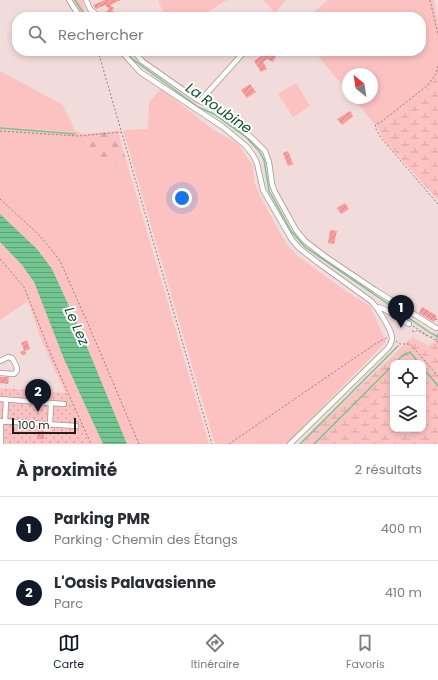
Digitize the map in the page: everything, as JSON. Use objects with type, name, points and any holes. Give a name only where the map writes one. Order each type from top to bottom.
[{"type":"street","points":[[69,0],[77,12]]},
{"type":"street","points":[[86,0],[90,9],[93,12]]},
{"type":"street","points":[[126,56],[140,72],[223,127],[246,146],[257,163],[263,190],[298,248],[371,301],[378,308],[392,337],[390,346],[290,444]]},
{"type":"street","points":[[138,56],[142,61],[196,100],[214,107],[252,138],[264,151],[269,162],[272,184],[275,192],[296,230],[305,241],[332,261],[437,330]]},
{"type":"street","points":[[200,101],[240,56]]},
{"type":"street","points":[[378,308],[384,309],[409,324]]},
{"type":"street","points":[[0,361],[8,357],[12,358],[18,369],[14,374],[0,373]]},
{"type":"street","points":[[0,400],[64,404]]},
{"type":"street","points":[[1,444],[2,421],[6,400]]},
{"type":"street","points":[[50,425],[51,403]]},
{"type":"street","points":[[2,421],[76,426]]},
{"type":"path","points":[[430,0],[438,34]]},
{"type":"path","points":[[99,56],[212,444]]},
{"type":"path","points":[[438,66],[436,74],[428,85],[381,122],[376,124],[375,128],[381,138],[438,204]]},
{"type":"path","points":[[0,131],[78,136],[121,132]]},
{"type":"path","points":[[0,199],[36,232],[60,261],[139,444]]},
{"type":"path","points":[[0,259],[24,287],[52,357],[90,444]]},
{"type":"path","points":[[409,324],[430,338]]},
{"type":"path","points":[[412,331],[415,332],[417,330],[438,342]]},
{"type":"path","points":[[430,338],[437,330]]},
{"type":"path","points":[[436,340],[437,330]]},
{"type":"path","points":[[229,444],[384,338],[392,337],[400,344],[410,344],[438,376]]},
{"type":"green space","points":[[72,0],[82,0],[85,12],[80,12]]},
{"type":"green space","points":[[158,0],[227,0],[207,12],[163,12]]},
{"type":"green space","points":[[263,0],[286,0],[276,12],[274,12]]},
{"type":"green space","points":[[328,0],[434,0],[438,24],[438,74],[430,86],[379,130],[358,104],[378,104],[378,68],[342,68],[342,85],[318,56],[426,56],[426,12],[314,12]]},
{"type":"green space","points":[[0,71],[63,105],[75,131],[84,134],[96,167],[126,160],[209,444],[127,444],[80,330],[52,269],[37,249],[0,214]]},
{"type":"green space","points":[[438,74],[438,200],[382,138],[379,130],[430,86]]},
{"type":"green space","points":[[296,83],[310,106],[293,117],[278,94]]},
{"type":"green space","points":[[161,89],[211,128],[238,144],[253,166],[254,182],[260,196],[288,246],[298,256],[347,292],[370,306],[386,342],[286,444],[215,444],[123,130],[148,129],[149,102]]},
{"type":"green space","points":[[118,131],[126,160],[96,167],[84,134]]},
{"type":"green space","points":[[0,242],[22,265],[34,282],[64,359],[103,444],[91,444],[54,369],[39,334],[28,301],[0,320]]},
{"type":"green space","points":[[412,337],[429,346],[438,338],[438,444],[300,444]]},
{"type":"green space","points":[[0,388],[67,393],[91,444],[0,444]]},
{"type":"water","name":"Le Lez","points":[[0,214],[37,249],[52,269],[80,330],[127,444],[103,444],[64,359],[34,282],[22,265],[0,242]]},
{"type":"building","points":[[105,0],[121,0],[110,5],[114,8],[112,10],[114,12],[106,12],[109,9],[105,5],[96,9],[93,5]]},
{"type":"building","points":[[261,56],[276,57],[273,62],[267,59],[263,62],[267,69],[261,72],[254,61]]},
{"type":"building","points":[[250,84],[256,92],[247,98],[241,90]]},
{"type":"building","points":[[350,111],[353,116],[342,125],[337,119]]},
{"type":"building","points":[[288,151],[293,164],[288,166],[283,153]]},
{"type":"building","points":[[345,203],[349,209],[341,214],[337,208]]},
{"type":"building","points":[[330,230],[337,231],[334,244],[328,243]]},
{"type":"building","points":[[422,307],[437,316],[434,322],[419,313]]},
{"type":"building","points":[[27,340],[30,349],[25,351],[26,354],[22,355],[20,352],[24,350],[21,343]]},
{"type":"building","points":[[0,377],[9,377],[8,384],[0,383]]},
{"type":"building","points":[[38,429],[44,429],[44,439],[37,439]]},
{"type":"waterway","name":"La Roubine","points":[[75,0],[83,12]]},
{"type":"waterway","name":"La Roubine","points":[[130,56],[198,107],[214,114],[246,137],[259,151],[264,160],[269,191],[291,231],[305,247],[432,334]]},
{"type":"waterway","points":[[0,128],[75,134]]},
{"type":"waterway","name":"La Roubine","points":[[434,335],[438,337]]},
{"type":"waterway","points":[[300,444],[398,346]]},
{"type":"waterway","points":[[398,360],[410,352],[417,360]]},
{"type":"waterway","points":[[314,444],[390,368]]},
{"type":"waterway","points":[[426,372],[438,386]]},
{"type":"place","name":"Parking PMR","points":[[401,328]]},
{"type":"place","name":"L'Oasis Palavasienne","points":[[38,412]]}]
